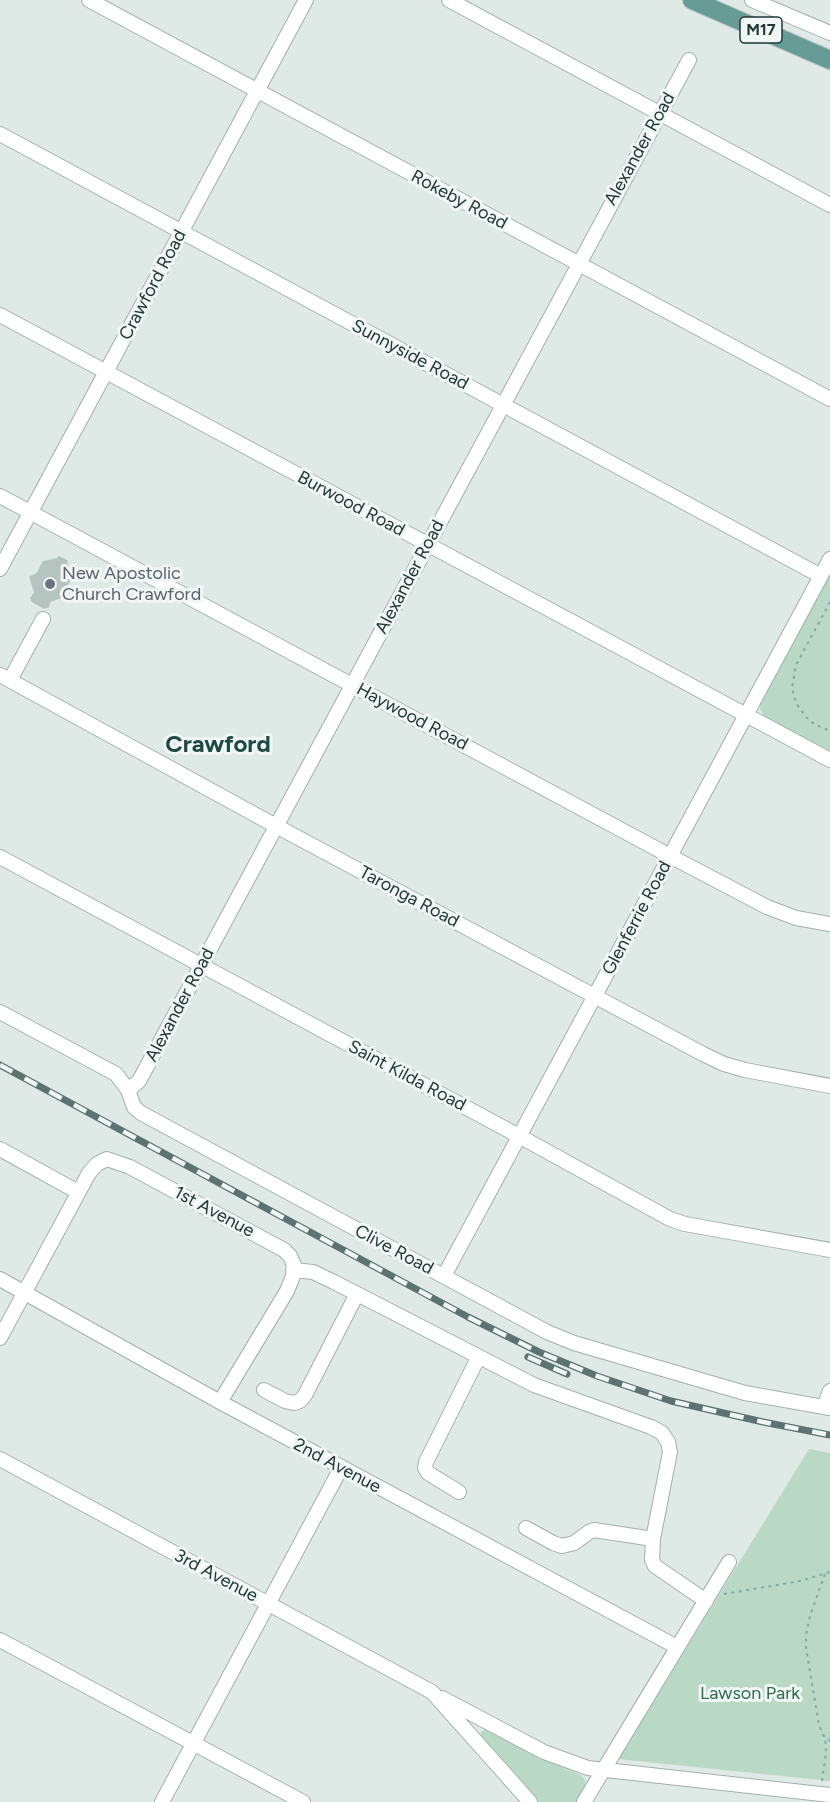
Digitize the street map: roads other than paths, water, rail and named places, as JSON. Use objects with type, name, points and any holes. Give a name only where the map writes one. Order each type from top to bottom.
[{"type":"main road","name":"M17","points":[[692,0],[830,60]]},
{"type":"street","name":"Rokeby Road","points":[[89,0],[830,399]]},
{"type":"street","name":"Crawford Road","points":[[0,569],[306,0]]},
{"type":"street","points":[[449,0],[830,205]]},
{"type":"street","points":[[752,0],[830,33]]},
{"type":"street","name":"Alexander Road","points":[[128,1090],[139,1081],[689,60]]},
{"type":"street","name":"Sunnyside Road","points":[[0,134],[821,576]]},
{"type":"street","name":"Burwood Road","points":[[0,315],[830,760]]},
{"type":"street","name":"Haywood Road","points":[[0,495],[776,911],[796,918],[830,924]]},
{"type":"street","name":"Glenferrie Road","points":[[444,1276],[830,559]]},
{"type":"street","points":[[5,677],[43,620]]},
{"type":"street","name":"Taronga Road","points":[[5,677],[276,826],[703,1054],[724,1064],[763,1074],[830,1086]]},
{"type":"street","name":"Saint Kilda Road","points":[[0,857],[670,1219],[685,1224],[830,1250]]},
{"type":"street","name":"Clive Road","points":[[0,1012],[119,1077],[128,1090],[134,1107],[141,1113],[548,1332],[574,1343],[745,1393],[827,1407]]},
{"type":"street","points":[[0,1149],[78,1192],[0,1338]]},
{"type":"street","name":"1st Avenue","points":[[78,1192],[97,1164],[107,1159],[119,1162],[284,1250],[290,1256],[294,1265],[293,1270]]},
{"type":"street","points":[[219,1402],[287,1291],[293,1270],[313,1272],[541,1389],[651,1427],[662,1433],[669,1442],[670,1452],[653,1539],[652,1560],[655,1566],[709,1596]]},
{"type":"street","name":"2nd Avenue","points":[[0,1279],[219,1402],[678,1647]]},
{"type":"street","points":[[264,1390],[285,1401],[294,1403],[300,1401],[357,1294]]},
{"type":"street","points":[[459,1492],[428,1473],[425,1468],[478,1358]]},
{"type":"street","points":[[827,1407],[830,1391]]},
{"type":"street","name":"3rd Avenue","points":[[0,1460],[544,1752],[603,1771],[830,1795]]},
{"type":"street","points":[[162,1802],[341,1468]]},
{"type":"street","points":[[526,1528],[562,1546],[574,1543],[594,1530],[653,1539]]},
{"type":"street","points":[[584,1802],[729,1562]]},
{"type":"street","points":[[0,1640],[303,1802]]},
{"type":"street","name":"3rd Avenue","points":[[432,1692],[530,1802]]},
{"type":"street","points":[[472,1737],[484,1720]]},
{"type":"railway","points":[[0,1065],[468,1317],[539,1352],[597,1376],[671,1401],[830,1435]]},
{"type":"railway","points":[[528,1357],[567,1374]]},
{"type":"place","name":"New Apostolic Church Crawford","points":[[50,584]]},
{"type":"district","name":"Crawford","points":[[218,745]]},
{"type":"park label","name":"Lawson Park","points":[[750,1694]]}]
